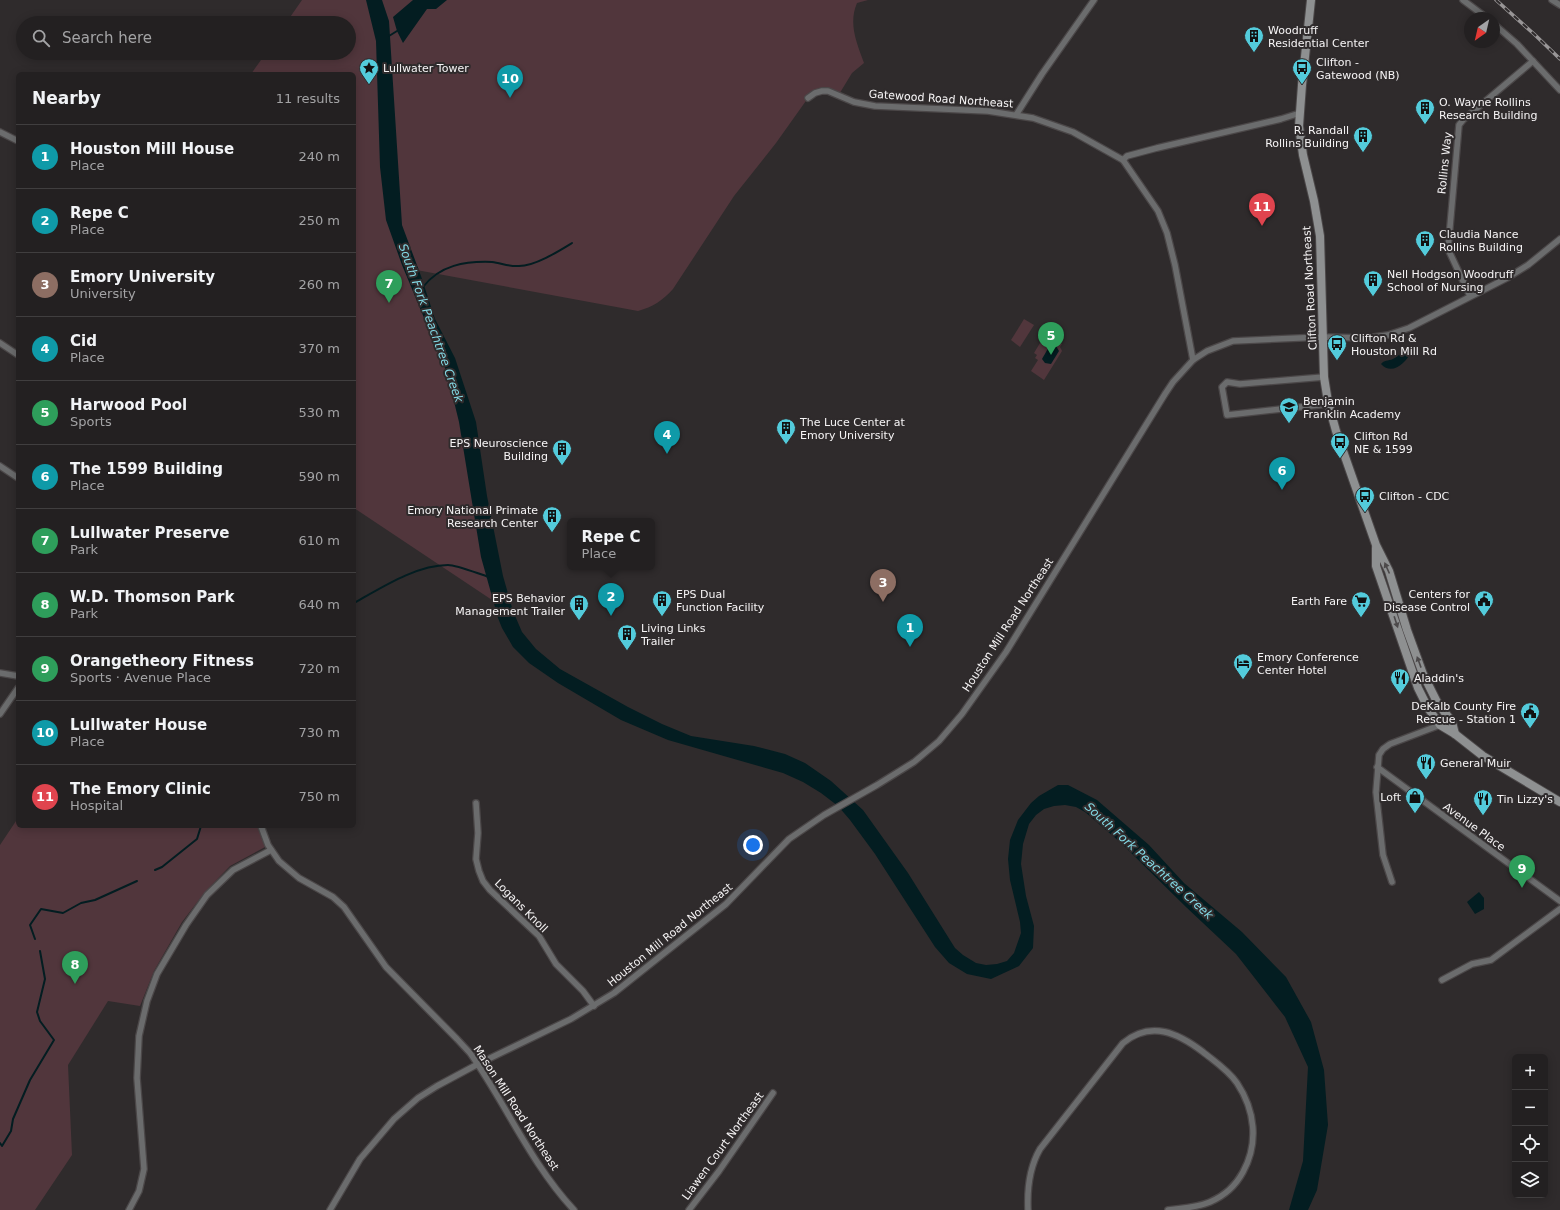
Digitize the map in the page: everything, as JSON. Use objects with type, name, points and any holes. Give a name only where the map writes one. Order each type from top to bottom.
[{"type":"main road","name":"Clifton Road Northeast","points":[[1311,0],[1299,126],[1320,236],[1324,377],[1328,404],[1334,426],[1376,545],[1389,571],[1423,674],[1437,702],[1452,722],[1455,734]]},
{"type":"main road","name":"Clifton Road Northeast","points":[[1376,545],[1376,566],[1418,688],[1428,708],[1440,724],[1483,756],[1560,802]]},
{"type":"street","points":[[1016,115],[1042,74],[1094,0]]},
{"type":"street","points":[[1463,0],[1479,12]]},
{"type":"street","points":[[1552,0],[1560,5]]},
{"type":"street","points":[[1500,30],[1533,61],[1560,90]]},
{"type":"street","name":"Rollins Way","points":[[1470,296],[1448,249],[1459,125],[1467,116],[1533,61]]},
{"type":"street","name":"Gatewood Road Northeast","points":[[808,98],[814,93],[828,91],[854,102],[875,106],[988,111],[1016,115],[1049,122],[1068,130],[1123,160]]},
{"type":"street","points":[[1193,360],[1167,233],[1158,211],[1123,160],[1127,156],[1157,148],[1281,119],[1300,113]]},
{"type":"street","points":[[0,132],[16,140]]},
{"type":"street","name":"Houston Mill Road Northeast","points":[[330,1210],[360,1159],[394,1119],[427,1092],[478,1064],[557,1026],[594,1006],[614,993],[726,904],[789,839],[824,815],[914,762],[932,748],[962,714],[1006,652],[1165,394],[1173,382],[1193,360],[1207,351],[1233,341],[1323,336],[1368,338],[1394,333],[1420,323],[1507,278],[1528,265],[1560,239]]},
{"type":"street","points":[[0,343],[16,354]]},
{"type":"street","points":[[1324,377],[1240,384],[1227,382],[1222,387],[1227,415],[1328,404]]},
{"type":"street","points":[[0,466],[16,477]]},
{"type":"street","points":[[0,673],[16,676]]},
{"type":"street","points":[[0,714],[16,691]]},
{"type":"street","points":[[1392,882],[1383,855],[1376,792],[1379,755],[1383,749],[1390,744],[1440,724]]},
{"type":"street","name":"Avenue Place","points":[[1377,767],[1560,901]]},
{"type":"street","name":"Logans Knoll","points":[[476,803],[478,833],[476,859],[478,871],[483,881],[490,890],[541,939],[556,964],[583,991],[594,1006]]},
{"type":"street","name":"Mason Mill Road Northeast","points":[[262,828],[271,850],[279,861],[291,872],[333,897],[344,907],[386,967],[457,1039],[478,1064],[544,1171],[562,1198],[574,1210]]},
{"type":"street","points":[[129,1210],[139,1191],[144,1169],[137,1078],[139,1036],[147,1001],[157,974],[186,925],[208,895],[232,870],[271,850]]},
{"type":"street","points":[[1442,980],[1472,964],[1491,960],[1560,909]]},
{"type":"street","points":[[1028,1210],[1027,1194],[1030,1174],[1040,1149],[1123,1043],[1134,1036],[1157,1031],[1174,1034],[1186,1040],[1229,1074],[1236,1082],[1247,1102],[1252,1120],[1253,1139],[1250,1158],[1240,1178],[1229,1190],[1202,1205],[1168,1210]]},
{"type":"street","name":"Liawen Court Northeast","points":[[689,1210],[719,1171],[773,1093]]},
{"type":"shaded area","points":[[302,0],[868,0],[857,3],[853,18],[854,33],[864,63],[852,73],[838,96],[828,91],[808,98],[776,143],[734,196],[673,289],[657,303],[638,311],[411,269],[453,376],[504,608],[356,509],[356,72],[252,72],[261,60],[356,60],[356,16],[291,16]]},
{"type":"shaded area","points":[[1024,319],[1034,325],[1020,347],[1011,340]]},
{"type":"shaded area","points":[[1049,336],[1062,344],[1060,347],[1062,351],[1044,380],[1031,371],[1038,360],[1035,358],[1037,355],[1034,353],[1043,338],[1046,340]]},
{"type":"shaded area","points":[[16,821],[16,828],[258,828],[265,847],[230,866],[205,892],[182,922],[154,971],[140,1006],[108,1001],[68,1065],[72,1155],[35,1210],[0,1210],[0,845]]},
{"type":"water","name":"South Fork Peachtree Creek","points":[[366,0],[382,0],[389,21],[402,225],[435,319],[455,358],[476,422],[487,496],[503,576],[513,611],[522,632],[536,649],[560,669],[662,724],[691,736],[754,746],[785,754],[805,763],[831,781],[863,810],[908,873],[955,948],[976,963],[986,965],[1007,961],[1014,953],[1021,933],[1020,922],[1010,880],[1008,859],[1010,840],[1018,820],[1031,803],[1039,796],[1058,785],[1068,785],[1097,800],[1149,845],[1184,883],[1242,932],[1286,977],[1311,1022],[1324,1070],[1328,1125],[1317,1190],[1308,1210],[1289,1210],[1303,1161],[1308,1067],[1285,1017],[1236,954],[1121,843],[1085,812],[1076,807],[1065,805],[1054,806],[1044,809],[1036,815],[1029,824],[1023,844],[1021,864],[1026,896],[1034,926],[1033,948],[1019,966],[991,979],[967,974],[949,963],[935,947],[875,854],[850,820],[838,806],[821,793],[803,782],[783,773],[668,740],[621,720],[558,683],[529,663],[513,647],[498,618],[481,557],[459,422],[447,373],[402,265],[386,220],[380,167],[376,41]]},
{"type":"water","points":[[413,0],[447,0],[436,9],[427,9],[403,43],[397,31],[393,17]]},
{"type":"water","points":[[1050,345],[1056,346],[1059,351],[1051,364],[1045,363],[1042,359]]},
{"type":"water","points":[[1407,349],[1411,352],[1409,356],[1398,367],[1390,369],[1381,364],[1395,358]]},
{"type":"water","points":[[1479,892],[1484,898],[1484,909],[1475,914],[1467,902]]},
{"type":"waterway","points":[[389,36],[397,31]]},
{"type":"waterway","name":"South Fork Peachtree Creek","points":[[423,287],[437,274],[454,266],[472,262],[492,262],[512,266],[532,264],[547,258],[572,243]]},
{"type":"waterway","points":[[356,602],[399,578],[436,566],[452,565],[489,577]]},
{"type":"waterway","points":[[155,870],[162,867],[197,839],[200,828]]},
{"type":"waterway","points":[[35,939],[30,925],[41,909],[63,913],[81,903],[95,900],[137,881]]},
{"type":"waterway","points":[[0,1143],[2,1146],[11,1131],[13,1119],[30,1080],[54,1040],[40,1021],[37,1012],[45,979],[40,951]]},
{"type":"railway","points":[[1496,0],[1560,59]]},
{"type":"place","name":"Woodruff Residential Center","points":[[1254,53]]},
{"type":"place","name":"Lullwater Tower","points":[[369,85]]},
{"type":"place","name":"Clifton - Gatewood (NB)","points":[[1302,85]]},
{"type":"place","name":"Lullwater House","points":[[510,98]]},
{"type":"place","name":"O. Wayne Rollins Research Building","points":[[1425,125]]},
{"type":"place","name":"R. Randall Rollins Building","points":[[1363,153]]},
{"type":"place","name":"The Emory Clinic","points":[[1262,226]]},
{"type":"place","name":"Claudia Nance Rollins Building","points":[[1425,257]]},
{"type":"place","name":"Nell Hodgson Woodruff School of Nursing","points":[[1373,297]]},
{"type":"place","name":"Lullwater Preserve","points":[[389,303]]},
{"type":"place","name":"Harwood Pool","points":[[1051,355]]},
{"type":"place","name":"Clifton Rd & Houston Mill Rd","points":[[1337,361]]},
{"type":"place","name":"Benjamin Franklin Academy","points":[[1289,424]]},
{"type":"place","name":"The Luce Center at Emory University","points":[[786,445]]},
{"type":"place","name":"Cid","points":[[667,454]]},
{"type":"place","name":"Clifton Rd NE & 1599","points":[[1340,459]]},
{"type":"place","name":"EPS Neuroscience Building","points":[[562,466]]},
{"type":"place","name":"The 1599 Building","points":[[1282,490]]},
{"type":"place","name":"Clifton - CDC","points":[[1365,513]]},
{"type":"place","name":"Emory National Primate Research Center","points":[[552,533]]},
{"type":"place","name":"Emory University","points":[[883,602]]},
{"type":"place","name":"Repe C","points":[[611,616]]},
{"type":"place","name":"EPS Dual Function Facility","points":[[662,617]]},
{"type":"place","name":"Centers for Disease Control","points":[[1484,617]]},
{"type":"place","name":"Earth Fare","points":[[1361,618]]},
{"type":"place","name":"EPS Behavior Management Trailer","points":[[579,621]]},
{"type":"place","name":"Houston Mill House","points":[[910,647]]},
{"type":"place","name":"Living Links Trailer","points":[[627,651]]},
{"type":"place","name":"Emory Conference Center Hotel","points":[[1243,680]]},
{"type":"place","name":"Aladdin's","points":[[1400,695]]},
{"type":"place","name":"DeKalb County Fire Rescue - Station 1","points":[[1530,729]]},
{"type":"place","name":"General Muir","points":[[1426,780]]},
{"type":"place","name":"Loft","points":[[1415,814]]},
{"type":"place","name":"Tin Lizzy's","points":[[1483,816]]},
{"type":"place","name":"Orangetheory Fitness","points":[[1522,888]]},
{"type":"place","name":"W.D. Thomson Park","points":[[75,984]]}]
